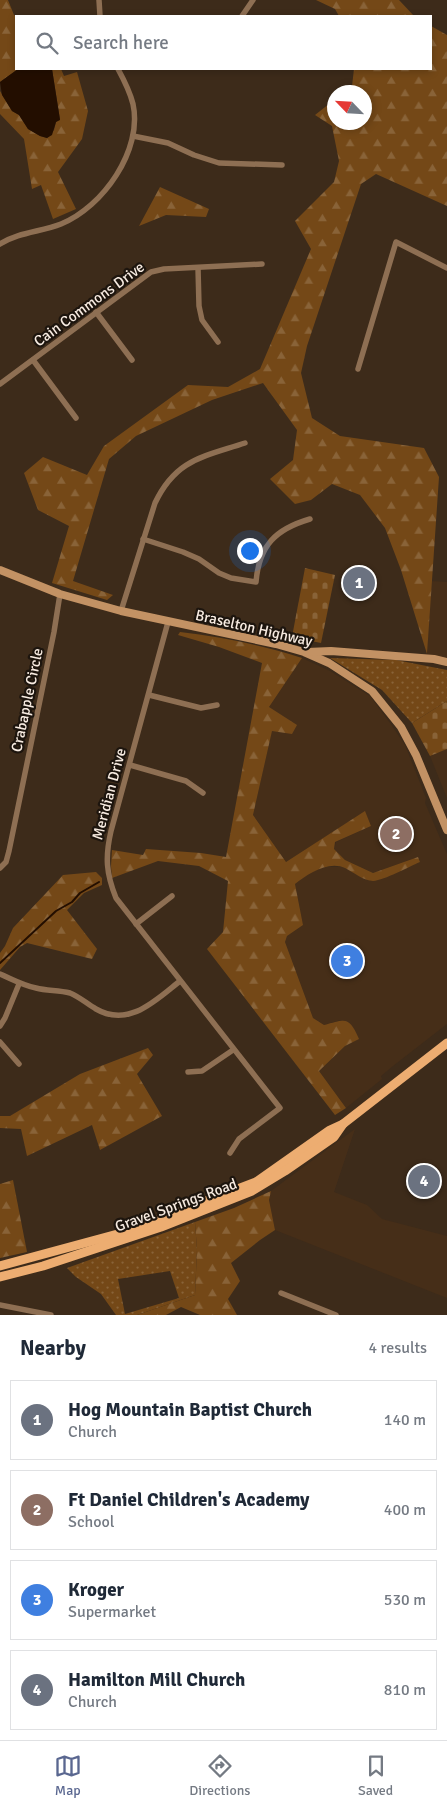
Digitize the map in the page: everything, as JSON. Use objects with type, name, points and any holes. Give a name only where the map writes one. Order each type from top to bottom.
[{"type":"main road","name":"Braselton Highway","points":[[0,570],[60,594],[168,622],[276,644],[304,652],[329,663],[372,691],[401,727],[416,755],[447,830]]},
{"type":"main road","points":[[304,652],[331,651],[434,659],[447,662]]},
{"type":"main road","name":"Gravel Springs Road","points":[[0,1266],[125,1232],[256,1182],[330,1130],[343,1124],[447,1043]]},
{"type":"main road","name":"Gravel Springs Road","points":[[0,1277],[43,1266],[161,1227],[252,1191],[334,1137],[343,1124]]},
{"type":"street","points":[[99,0],[100,15]]},
{"type":"street","points":[[243,15],[253,0]]},
{"type":"street","points":[[0,244],[23,234],[62,224],[81,213],[93,203],[118,173],[126,158],[133,136],[133,104],[118,70]]},
{"type":"street","points":[[133,136],[168,143],[194,155],[219,163],[282,165]]},
{"type":"street","points":[[358,369],[396,242],[447,268]]},
{"type":"street","name":"Cain Commons Drive","points":[[0,384],[150,272],[262,264]]},
{"type":"street","points":[[198,268],[199,306],[202,320],[218,342]]},
{"type":"street","points":[[96,312],[132,360]]},
{"type":"street","points":[[33,360],[76,418]]},
{"type":"street","points":[[121,611],[143,539],[162,487],[173,474],[187,464],[245,443]]},
{"type":"street","points":[[143,539],[199,559],[219,573],[231,578],[256,582],[260,560],[272,539],[281,531],[294,524],[310,519]]},
{"type":"street","name":"Crabapple Circle","points":[[0,868],[6,862],[10,851],[60,594]]},
{"type":"street","name":"Meridian Drive","points":[[168,622],[107,851],[107,865],[109,882],[116,898],[280,1108],[239,1139],[230,1153]]},
{"type":"street","points":[[149,694],[201,708],[217,705]]},
{"type":"street","points":[[130,764],[186,781],[203,793]]},
{"type":"street","points":[[136,924],[172,896]]},
{"type":"street","points":[[0,974],[19,984],[38,989],[61,990],[77,996],[97,1010],[114,1016],[128,1016],[140,1011],[180,981]]},
{"type":"street","points":[[0,1026],[19,984]]},
{"type":"street","points":[[0,1042],[19,1064]]},
{"type":"street","points":[[188,1072],[202,1071],[233,1050]]},
{"type":"street","points":[[281,1293],[336,1315]]},
{"type":"street","points":[[0,1305],[50,1315]]},
{"type":"shaded area","points":[[17,70],[52,70],[60,120],[56,122],[52,135],[47,138],[28,129],[19,115],[12,111],[2,95],[0,82]]},
{"type":"shaded area","points":[[431,581],[447,582],[447,666],[427,654]]},
{"type":"shaded area","points":[[302,658],[330,671],[370,696],[390,723],[405,745],[426,798],[425,803],[447,854],[447,1024],[393,1066],[381,1076],[382,1079],[346,1108],[319,1071],[345,1046],[358,1039],[341,1020],[324,1025],[313,1018],[285,942],[287,936],[303,925],[295,884],[306,874],[323,867],[343,867],[371,881],[420,862],[418,857],[373,873],[345,860],[334,849],[336,842],[371,826],[365,812],[286,862],[253,815],[272,730],[269,707]]},
{"type":"shaded area","points":[[447,749],[447,798],[430,756]]},
{"type":"shaded area","points":[[355,1129],[334,1192],[367,1205],[382,1219],[447,1236],[447,1298],[275,1230],[269,1200],[271,1191]]},
{"type":"green space","points":[[0,0],[8,0],[15,15],[15,70],[17,70],[0,82]]},
{"type":"green space","points":[[316,0],[399,0],[413,15],[338,15],[335,9]]},
{"type":"green space","points":[[432,27],[447,35],[447,206],[376,174],[361,184],[307,346],[301,373],[312,418],[340,436],[424,448],[439,477],[427,654],[401,570],[385,528],[360,495],[332,484],[311,500],[295,504],[270,479],[293,460],[297,430],[263,383],[212,400],[136,436],[109,459],[73,581],[113,595],[107,600],[52,583],[69,526],[38,510],[24,473],[43,457],[87,475],[104,446],[188,385],[228,387],[260,369],[311,249],[295,221],[334,182],[339,161],[333,130],[372,130],[372,85],[352,85],[354,70],[432,70]]},
{"type":"green space","points":[[52,70],[61,70],[64,76],[77,72],[88,111],[82,139],[58,172],[76,209],[53,219],[41,185],[32,189],[24,139],[0,114],[0,91],[12,111],[19,115],[28,129],[40,136],[47,138],[54,130],[56,122],[60,119]]},
{"type":"green space","points":[[327,106],[327,123],[315,115]]},
{"type":"green space","points":[[160,187],[209,209],[206,217],[166,215],[139,226]]},
{"type":"green space","points":[[305,568],[335,575],[321,643],[292,637]]},
{"type":"green space","points":[[180,632],[242,642],[302,658],[269,707],[297,725],[292,734],[272,731],[253,815],[286,862],[365,811],[371,826],[335,842],[334,849],[345,860],[373,873],[418,857],[420,862],[390,876],[373,881],[362,878],[339,866],[325,867],[312,872],[295,884],[303,925],[287,936],[285,942],[313,1018],[324,1025],[337,1021],[346,1021],[352,1026],[359,1039],[345,1046],[319,1071],[346,1108],[335,1115],[207,949],[223,932],[228,881],[199,866],[158,861],[112,878],[112,850],[143,855],[146,849],[226,857],[262,663],[219,647],[178,635]]},
{"type":"green space","points":[[330,658],[396,660],[447,670],[447,701],[412,723],[382,690]]},
{"type":"green space","points":[[447,701],[447,749],[430,756],[412,723]]},
{"type":"green space","points":[[96,872],[102,878],[102,885],[84,893],[67,910],[97,949],[92,959],[27,943],[20,947],[0,970],[0,953],[13,928],[63,875]]},
{"type":"green space","points":[[148,1048],[153,1055],[137,1074],[162,1116],[100,1150],[92,1125],[27,1156],[21,1129],[0,1128],[0,1116],[10,1116],[80,1074]]},
{"type":"green space","points":[[13,1180],[27,1252],[0,1258],[0,1184]]},
{"type":"green space","points":[[271,1191],[269,1200],[275,1230],[231,1263],[240,1281],[228,1299],[237,1315],[200,1315],[181,1307],[166,1315],[137,1315],[195,1295],[197,1250],[195,1222],[234,1208]]},
{"type":"green space","points":[[195,1222],[197,1250],[195,1295],[137,1315],[116,1315],[101,1294],[76,1277],[67,1268]],"holes":[[[170,1271],[179,1298],[125,1314],[118,1279]]]},
{"type":"waterway","points":[[0,963],[56,911],[72,902],[80,893],[99,882]]},
{"type":"place","name":"Hog Mountain Baptist Church","points":[[359,583]]},
{"type":"place","name":"Ft Daniel Children's Academy","points":[[396,834]]},
{"type":"place","name":"Kroger","points":[[347,961]]},
{"type":"place","name":"Hamilton Mill Church","points":[[424,1181]]}]
